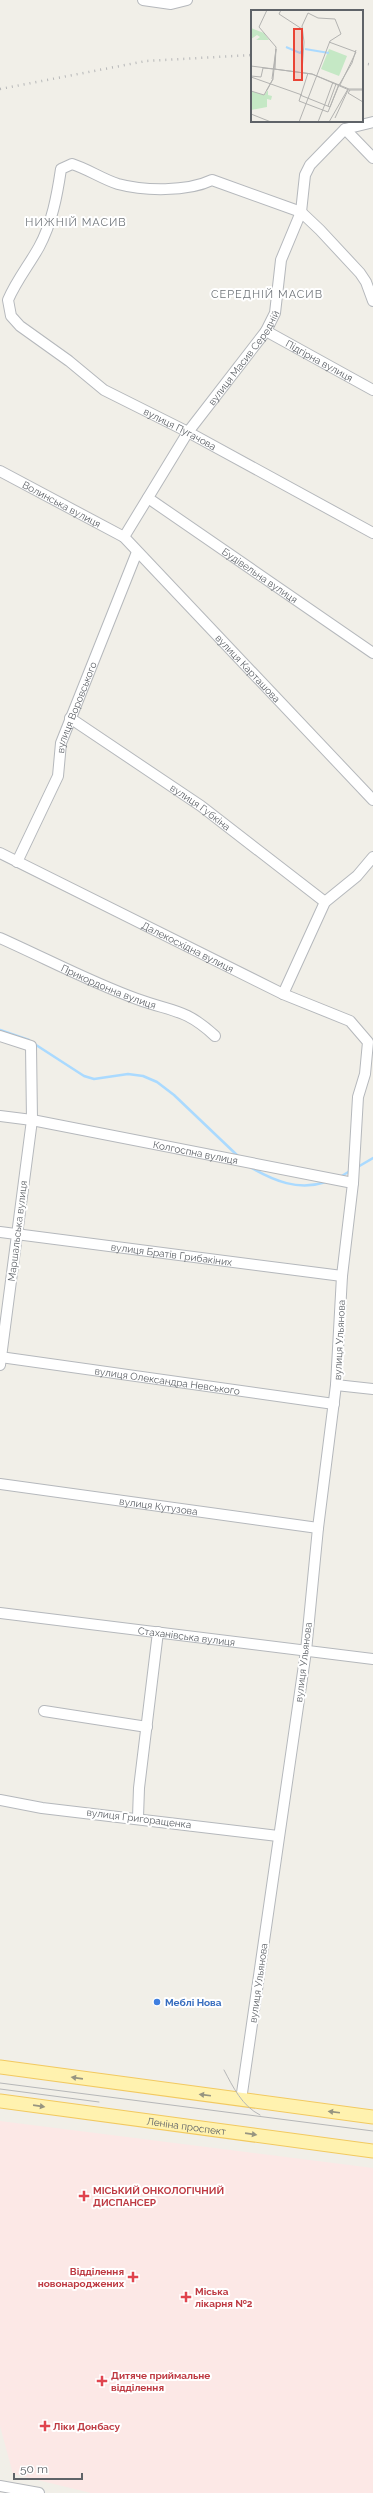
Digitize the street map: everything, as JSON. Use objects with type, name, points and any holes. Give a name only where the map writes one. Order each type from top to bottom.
[{"type":"main road","points":[[0,2067],[373,2117]]},
{"type":"main road","name":"Леніна проспект","points":[[0,2101],[373,2151]]},
{"type":"street","points":[[143,0],[171,4],[187,0]]},
{"type":"street","points":[[373,122],[345,129],[373,158]]},
{"type":"street","name":"вулиця Масив Середній","points":[[124,537],[188,432],[266,331],[274,313],[281,260],[301,212],[305,175],[310,165],[345,129]]},
{"type":"street","name":"вулиця Пугачова","points":[[301,212],[212,180],[204,183],[163,189],[148,189],[118,184],[72,164],[61,169],[56,201],[49,224],[40,245],[8,300],[11,316],[20,326],[69,361],[104,390],[188,432],[373,533]]},
{"type":"street","points":[[301,212],[360,273],[366,282],[373,300]]},
{"type":"street","name":"Підгірна вулиця","points":[[266,331],[373,390]]},
{"type":"street","name":"Волинська вулиця","points":[[0,471],[124,537]]},
{"type":"street","name":"Будівельна вулиця","points":[[148,498],[373,653]]},
{"type":"street","name":"вулиця Карташова","points":[[124,537],[373,800]]},
{"type":"street","name":"вулиця Воровського","points":[[17,862],[58,776],[61,743],[137,552]]},
{"type":"street","name":"вулиця Губкіна","points":[[70,718],[201,806],[325,902]]},
{"type":"street","name":"Далекосхідна вулиця","points":[[0,853],[283,994],[350,1021],[370,1046]]},
{"type":"street","points":[[283,994],[325,902],[357,876],[373,857]]},
{"type":"street","name":"Прикордонна вулиця","points":[[0,938],[137,999],[185,1013],[200,1022],[215,1036]]},
{"type":"street","name":"Маршальська вулиця","points":[[0,1036],[31,1046],[32,1120],[0,1360]]},
{"type":"street","points":[[353,1184],[358,1097],[365,1074],[370,1046]]},
{"type":"street","name":"Колгоспна вулиця","points":[[0,1116],[32,1120],[353,1184]]},
{"type":"street","name":"вулиця Ульянова","points":[[241,2100],[278,1836],[306,1651],[318,1528],[336,1385],[342,1276],[353,1184]]},
{"type":"street","name":"вулиця Братів Грибакіних","points":[[0,1232],[342,1276]]},
{"type":"street","name":"вулиця Олександра Невського","points":[[0,1360],[334,1404]]},
{"type":"street","points":[[336,1385],[373,1389]]},
{"type":"street","name":"вулиця Кутузова","points":[[0,1484],[318,1528]]},
{"type":"street","name":"Стаханівська вулиця","points":[[0,1613],[373,1659]]},
{"type":"street","points":[[138,1817],[139,1788],[158,1632]]},
{"type":"street","points":[[44,1711],[147,1727]]},
{"type":"street","name":"вулиця Григоращенка","points":[[0,1800],[42,1808],[138,1817],[278,1836]]},
{"type":"street","points":[[0,2486],[39,2493]]},
{"type":"shaded area","name":"Міська лікарня №2","points":[[0,2121],[373,2168],[373,2493],[91,2493],[13,2474],[0,2426]]},
{"type":"waterway","points":[[0,1030],[29,1040]]},
{"type":"waterway","points":[[33,1043],[84,1076],[94,1079],[128,1074],[143,1076],[157,1082],[174,1095],[239,1157]]},
{"type":"waterway","points":[[356,1168],[373,1158]]},
{"type":"waterway","points":[[250,1167],[268,1177],[296,1185],[316,1185],[326,1182]]},
{"type":"waterway","points":[[340,1177],[350,1171]]},
{"type":"tram line","points":[[224,2070],[243,2101],[248,2107],[260,2115]]},
{"type":"tram line","points":[[0,2083],[373,2131]]},
{"type":"tram line","points":[[0,2089],[99,2102]]},
{"type":"railway","points":[[0,89],[146,61],[251,55]]},
{"type":"railway","points":[[363,63],[373,65]]},
{"type":"place","name":"Меблі Нова","points":[[157,2002]]},
{"type":"place","name":"МІСЬКИЙ ОНКОЛОГІЧНИЙ ДИСПАНСЕР","points":[[84,2196]]},
{"type":"place","name":"Відділення новонароджених","points":[[133,2277]]},
{"type":"place","name":"Міська лікарня №2","points":[[186,2297]]},
{"type":"place","name":"Дитяче приймальне відділення","points":[[102,2381]]},
{"type":"place","name":"Ліки Донбасу","points":[[45,2426]]},
{"type":"district","name":"НИЖНІЙ МАСИВ","points":[[76,222]]},
{"type":"district","name":"СЕРЕДНІЙ МАСИВ","points":[[267,294]]}]
